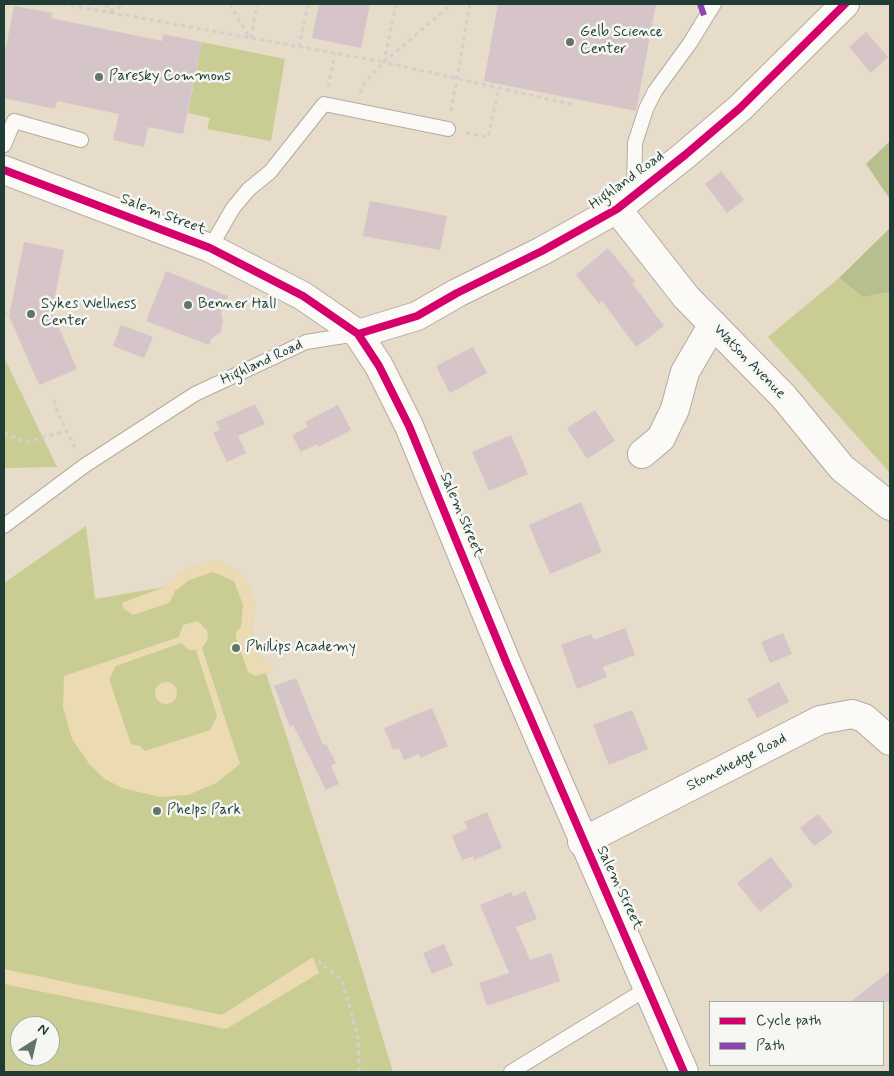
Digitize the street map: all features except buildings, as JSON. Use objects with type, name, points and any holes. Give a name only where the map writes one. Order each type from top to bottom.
[{"type":"street","name":"Highland Road","points":[[358,334],[417,316],[457,293],[542,251],[625,201],[686,155],[740,108],[845,4]]},
{"type":"street","name":"Salem Street","points":[[4,170],[210,248],[303,296],[358,334],[378,366],[409,426],[582,842],[684,1072]]},
{"type":"street","name":"Watson Avenue","points":[[625,201],[686,297],[784,397],[842,468],[890,506]]},
{"type":"street","points":[[642,454],[662,438],[675,409],[685,372],[713,324]]},
{"type":"street","name":"Stonehedge Road","points":[[582,842],[820,720],[852,714],[864,718],[890,741]]},
{"type":"lane","points":[[625,201],[635,143],[643,117],[655,90],[690,44],[714,4]]},
{"type":"lane","points":[[210,248],[233,208],[249,189],[270,172],[324,104],[448,129]]},
{"type":"lane","points":[[4,145],[14,121],[81,140]]},
{"type":"lane","name":"Highland Road","points":[[4,526],[84,466],[195,394],[306,342],[358,334]]},
{"type":"lane","points":[[511,1072],[648,988]]},
{"type":"path","points":[[64,4],[384,62],[570,104],[571,102]]},
{"type":"path","points":[[106,4],[111,13]]},
{"type":"path","points":[[111,13],[113,4]]},
{"type":"path","points":[[111,13],[123,4]]},
{"type":"path","points":[[230,4],[250,39]]},
{"type":"path","points":[[250,39],[257,4]]},
{"type":"path","points":[[299,47],[308,4]]},
{"type":"path","points":[[384,62],[396,4]]},
{"type":"path","points":[[352,109],[365,82],[384,62],[452,4]]},
{"type":"path","points":[[470,4],[448,129],[488,137],[499,88]]},
{"type":"path","points":[[324,104],[335,54]]},
{"type":"path","points":[[4,312],[9,316]]},
{"type":"path","points":[[54,400],[66,431],[84,466]]},
{"type":"path","points":[[4,433],[26,442],[66,431]]},
{"type":"path","points":[[318,961],[342,980],[358,1038],[359,1072]]},
{"type":"green space","points":[[202,42],[285,59],[271,141],[207,129],[210,118],[188,113]]},
{"type":"green space","points":[[890,141],[890,199],[866,164]]},
{"type":"green space","points":[[890,228],[890,292],[863,297],[839,278]]},
{"type":"green space","points":[[839,278],[863,297],[890,292],[890,473],[768,337]]},
{"type":"green space","points":[[4,357],[57,467],[4,468]]},
{"type":"green space","name":"Phelps Park","points":[[86,526],[95,599],[164,587],[184,569],[215,560],[242,573],[255,602],[252,630],[356,950],[393,1072],[4,1072],[4,583]]},
{"type":"sand","points":[[215,560],[242,573],[255,602],[252,630],[263,664],[272,661],[273,671],[255,676],[248,672],[236,638],[236,633],[241,627],[243,605],[234,581],[213,572],[189,580],[175,591],[169,603],[133,615],[124,609],[122,603],[164,587],[184,569]]},
{"type":"sand","points":[[197,621],[207,630],[208,639],[202,648],[240,764],[216,783],[188,795],[160,797],[122,788],[105,779],[90,765],[72,739],[63,707],[64,676],[179,637],[183,625]],"holes":[[[181,643],[189,650],[196,650],[217,716],[210,730],[145,751],[140,746],[131,744],[109,679],[116,666]]]},
{"type":"sand","points":[[166,682],[176,689],[177,693],[170,703],[166,704],[156,697],[155,693],[162,683]]},
{"type":"sand","points":[[313,957],[319,973],[226,1029],[4,984],[4,969],[222,1015]]},
{"type":"marked path","points":[[700,4],[705,18]]},
{"type":"cycle path","points":[[358,334],[417,316],[457,293],[542,251],[617,209],[740,108],[845,4]]},
{"type":"cycle path","points":[[4,170],[210,248],[303,296],[358,334],[379,366],[409,426],[507,664],[684,1072]]},
{"type":"place","name":"Gelb Science Center","points":[[570,42]]},
{"type":"place","name":"Paresky Commons","points":[[99,77]]},
{"type":"place","name":"Benner Hall","points":[[188,305]]},
{"type":"place","name":"Sykes Wellness Center","points":[[31,314]]},
{"type":"place","name":"Phillips Academy","points":[[236,648]]},
{"type":"place","name":"Phelps Park","points":[[157,811]]}]
